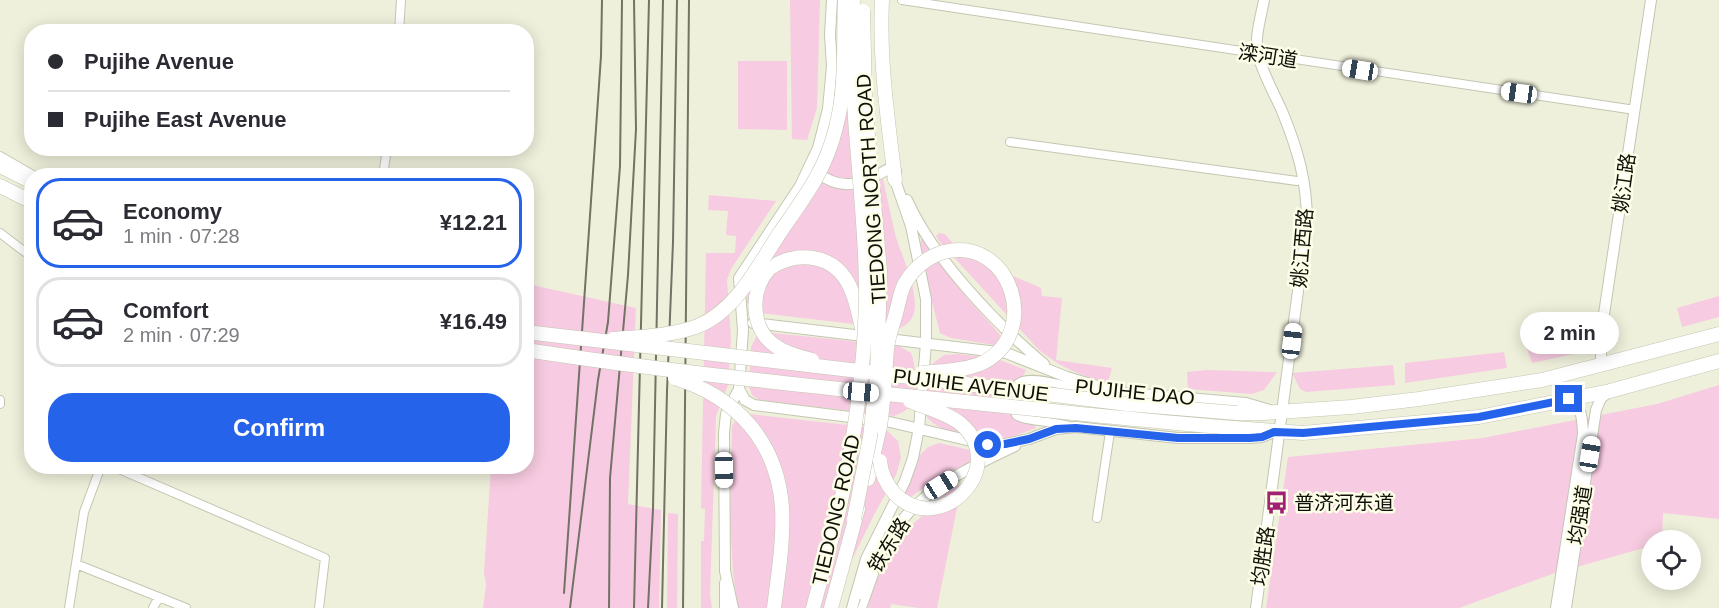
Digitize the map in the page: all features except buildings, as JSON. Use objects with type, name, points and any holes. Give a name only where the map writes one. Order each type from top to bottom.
[{"type":"main road","points":[[594,341],[676,332],[700,325],[725,307],[750,277],[816,178],[830,147],[837,125],[843,82],[845,0]]},
{"type":"main road","name":"TIEDONG NORTH ROAD","points":[[853,0],[852,75],[866,285],[862,377]]},
{"type":"main road","points":[[882,0],[882,44],[895,173]]},
{"type":"main road","name":"TIEDONG NORTH ROAD","points":[[864,6],[865,101],[880,271],[876,378]]},
{"type":"main road","points":[[0,166],[24,178]]},
{"type":"main road","points":[[0,186],[24,198]]},
{"type":"main road","points":[[887,347],[903,287],[913,272],[928,259],[954,251],[974,253],[992,262],[1005,278],[1014,301],[1014,320],[1008,339],[998,351],[984,362],[965,368],[902,376]]},
{"type":"main road","points":[[843,369],[785,352],[767,339],[759,325],[755,310],[756,297],[762,278],[775,265],[794,258],[808,256],[830,264],[840,272],[851,289],[863,333]]},
{"type":"main road","points":[[854,519],[868,479],[884,400],[887,347],[886,298],[880,271]]},
{"type":"main road","name":"PUJIHE AVENUE","points":[[534,333],[1127,404],[1237,413],[1280,412]]},
{"type":"main road","points":[[1280,412],[1419,399],[1542,380],[1719,334]]},
{"type":"main road","name":"PUJIHE AVENUE","points":[[534,351],[648,369],[1082,415],[1303,433],[1479,417],[1610,391],[1719,361]]},
{"type":"main road","points":[[648,369],[698,384],[720,397],[747,422],[769,456],[777,481],[782,516],[774,608]]},
{"type":"main road","name":"TIEDONG ROAD","points":[[813,608],[838,515],[862,377]]},
{"type":"main road","name":"TIEDONG ROAD","points":[[831,608],[854,519],[870,437],[876,378]]},
{"type":"main road","points":[[880,426],[881,469],[888,485],[904,501],[925,507],[943,506],[959,497],[968,488],[978,459],[976,447],[967,430],[954,419],[894,395]]},
{"type":"street","points":[[400,24],[401,0]]},
{"type":"street","name":"TIEDONG NORTH ROAD","points":[[739,389],[743,330],[739,278],[800,186],[814,155],[828,109],[832,66],[830,35],[832,0]]},
{"type":"street","name":"滦河道","points":[[902,0],[1635,110]]},
{"type":"street","name":"姚江西路","points":[[1257,0],[1251,40],[1283,131],[1301,195],[1301,219],[1280,412]]},
{"type":"street","name":"姚江西路","points":[[1264,0],[1255,54],[1295,147],[1307,193],[1307,223],[1280,412]]},
{"type":"street","name":"姚江路","points":[[1601,366],[1601,334],[1651,0]]},
{"type":"street","points":[[1010,142],[1297,181]]},
{"type":"street","points":[[814,155],[817,172],[827,181],[862,184],[895,173],[908,202],[947,265],[1026,348],[1057,373]]},
{"type":"street","points":[[0,156],[24,170]]},
{"type":"street","name":"TIEDONG NORTH ROAD","points":[[895,173],[911,226],[926,299],[926,344]]},
{"type":"street","points":[[0,233],[24,251]]},
{"type":"street","name":"PUJIHE AVENUE","points":[[743,330],[748,324],[767,323],[1006,353],[1080,382],[1118,392]]},
{"type":"street","name":"TIEDONG ROAD","points":[[853,608],[866,559],[905,481],[913,458],[919,428],[926,344]]},
{"type":"street","name":"PUJIHE DAO","points":[[1076,428],[1050,421],[1020,418],[1016,415],[1012,404],[1015,386],[1019,382],[1032,379],[1104,392],[1246,403],[1280,412]]},
{"type":"street","points":[[724,608],[724,433],[726,414],[739,389]]},
{"type":"street","name":"PUJIHE AVENUE","points":[[739,389],[745,400],[754,405],[890,422],[988,445],[1029,439],[1056,429],[1076,428],[1178,438],[1250,438],[1277,432]]},
{"type":"street","name":"均强道","points":[[1566,608],[1596,410],[1601,398],[1610,391]]},
{"type":"street","name":"均强道","points":[[1556,608],[1583,434],[1582,414],[1578,406],[1569,399]]},
{"type":"street","name":"均胜路","points":[[1250,608],[1280,412]]},
{"type":"street","points":[[1097,518],[1110,432]]},
{"type":"street","name":"均胜路","points":[[1256,608],[1277,432]]},
{"type":"street","name":"铁东路","points":[[853,608],[883,548],[904,518],[941,485],[958,474],[1029,439]]},
{"type":"street","points":[[69,608],[84,512],[98,474]]},
{"type":"street","points":[[131,474],[325,558],[319,608]]},
{"type":"street","points":[[862,608],[883,548]]},
{"type":"street","points":[[76,564],[186,608]]},
{"type":"street","points":[[724,571],[733,608]]},
{"type":"street","points":[[153,608],[159,597]]},
{"type":"shaded area","points":[[790,0],[820,0],[817,108],[807,140],[792,139]]},
{"type":"shaded area","points":[[738,61],[787,61],[787,130],[738,129]]},
{"type":"shaded area","points":[[844,109],[848,111],[854,181],[823,175]]},
{"type":"shaded area","points":[[883,179],[895,234],[913,288],[915,310],[910,321],[896,329],[760,313],[752,310],[746,302],[749,290],[821,180],[830,187],[867,189]]},
{"type":"shaded area","points":[[709,195],[776,201],[731,269],[727,280],[731,338],[728,385],[716,416],[710,595],[712,608],[701,608],[701,541],[704,541],[705,509],[701,508],[706,253],[735,253],[736,236],[726,235],[728,211],[708,210]]},
{"type":"shaded area","points":[[939,233],[945,234],[952,242],[975,258],[1041,288],[1042,296],[1062,298],[1056,360],[1112,368],[1108,382],[1072,370],[1039,350],[939,241],[936,236]]},
{"type":"shaded area","points":[[921,239],[930,240],[967,298],[1012,348],[951,338],[940,333],[920,255]]},
{"type":"shaded area","points":[[534,285],[636,308],[628,504],[661,510],[659,608],[483,608],[486,585],[484,573],[491,474],[534,474]]},
{"type":"shaded area","points":[[1719,296],[1719,317],[1682,327],[1677,308]]},
{"type":"shaded area","points":[[763,332],[899,346],[911,353],[913,358],[915,384],[913,401],[905,410],[894,416],[759,400],[752,395],[749,387],[751,347],[756,337]]},
{"type":"shaded area","points":[[1588,333],[1587,351],[1532,363],[1527,349]]},
{"type":"shaded area","points":[[1504,352],[1507,368],[1405,383],[1405,363]]},
{"type":"shaded area","points":[[944,355],[995,358],[1026,370],[1023,376],[1010,383],[1004,398],[1014,417],[1034,424],[1036,428],[1015,436],[988,440],[957,434],[930,421],[926,415],[925,405],[932,364]]},
{"type":"shaded area","points":[[1393,365],[1395,385],[1306,392],[1300,389],[1292,373]]},
{"type":"shaded area","points":[[1207,370],[1277,372],[1264,390],[1252,394],[1188,389],[1187,372]]},
{"type":"shaded area","points":[[1719,385],[1719,519],[1663,513],[1662,530],[1641,530],[1641,549],[1555,573],[1459,608],[1266,608],[1288,457],[1483,438],[1657,404]]},
{"type":"shaded area","points":[[740,413],[885,429],[898,441],[901,458],[896,475],[828,608],[738,608],[733,573],[730,519],[732,426]]},
{"type":"shaded area","points":[[939,443],[988,454],[940,476],[901,504],[920,455],[928,447]]},
{"type":"shaded area","points":[[961,484],[967,485],[957,508],[937,608],[891,604],[890,608],[868,608],[879,575],[896,544],[938,500]]},
{"type":"shaded area","points":[[668,513],[678,514],[677,608],[667,608]]},
{"type":"railway","points":[[564,593],[601,56],[602,0]]},
{"type":"railway","points":[[570,608],[598,380],[608,322],[620,166],[622,0]]},
{"type":"railway","points":[[609,608],[610,478],[628,275],[636,129],[634,0]]},
{"type":"railway","points":[[634,608],[649,0]]},
{"type":"railway","points":[[648,608],[653,509],[663,0]]},
{"type":"railway","points":[[662,608],[673,242],[677,0]]},
{"type":"railway","points":[[683,608],[689,0]]},
{"type":"place","name":"普济河东道","points":[[1276,503]]},
{"type":"route","points":[[988,445],[1029,439],[1056,429],[1076,428],[1178,438],[1250,438],[1262,437],[1274,432],[1303,433],[1373,428],[1479,417],[1569,399]]}]
